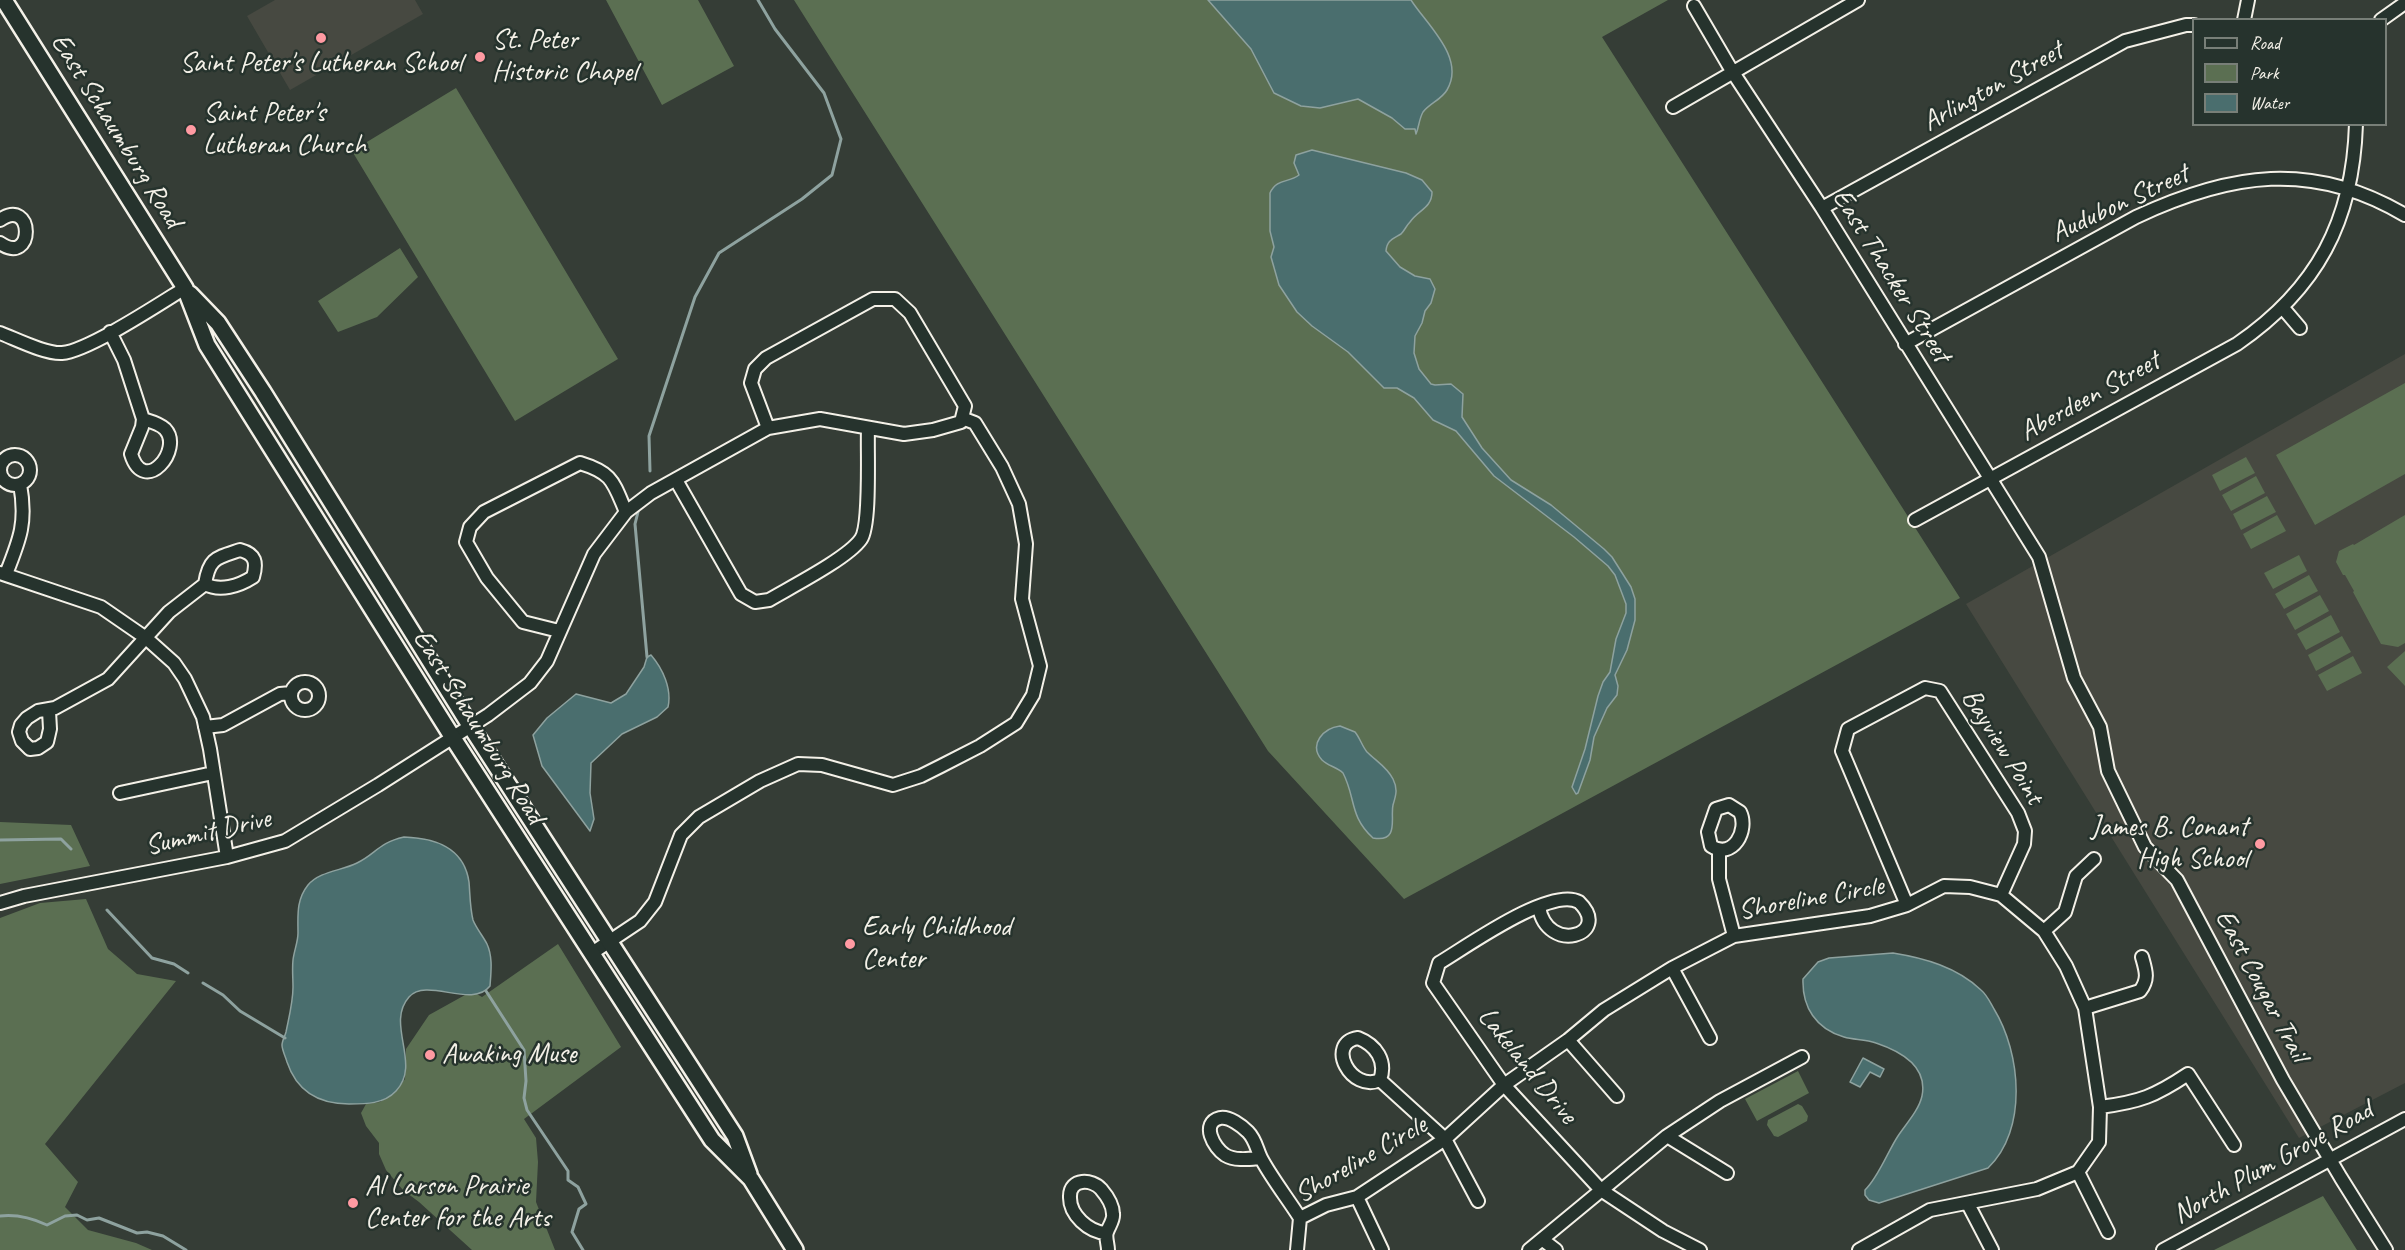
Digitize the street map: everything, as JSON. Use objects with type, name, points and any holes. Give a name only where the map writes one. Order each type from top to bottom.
[{"type":"main road","name":"East Schaumburg Road","points":[[4,0],[184,288],[207,345],[453,738],[712,1140],[751,1179]]},
{"type":"main road","name":"East Schaumburg Road","points":[[184,288],[218,323],[263,392],[471,727],[735,1136],[751,1179],[795,1250]]},
{"type":"street","points":[[1673,107],[1858,0]]},
{"type":"street","points":[[2244,18],[2248,0]]},
{"type":"street","points":[[2384,18],[2405,3]]},
{"type":"street","name":"East Thacker Street","points":[[1695,6],[1732,71],[1822,208],[2039,557],[2043,573]]},
{"type":"street","name":"Arlington Street","points":[[1822,208],[2125,41],[2192,25]]},
{"type":"street","name":"Aberdeen Street","points":[[1915,520],[2237,344],[2283,308],[2314,272],[2339,224],[2348,188],[2356,126]]},
{"type":"street","name":"Audubon Street","points":[[1905,344],[2136,217],[2175,198],[2216,186],[2256,179],[2298,179],[2348,188],[2405,215]]},
{"type":"street","points":[[0,220],[5,216],[16,216],[25,222],[27,227],[26,237],[20,245],[2,248]]},
{"type":"street","points":[[0,333],[62,353],[110,332],[184,288]]},
{"type":"street","points":[[592,953],[640,921],[656,902],[681,835],[699,817],[760,781],[798,764],[822,765],[893,785],[921,776],[941,766],[980,746],[1016,723],[1033,695],[1040,666],[1022,599],[1026,543],[1018,504],[1002,467],[975,423],[962,420],[965,406],[910,312],[895,299],[873,299],[766,358],[755,369],[751,383],[768,428]]},
{"type":"street","points":[[2283,308],[2300,328]]},
{"type":"street","points":[[110,332],[124,360],[142,419]]},
{"type":"street","name":"Summit Drive","points":[[0,903],[24,896],[227,857],[285,841],[471,727],[530,683],[547,661],[594,554],[626,512],[651,493],[768,428],[820,419],[904,434],[933,430],[962,420]]},
{"type":"street","points":[[676,480],[741,594],[755,602],[769,600],[849,552],[863,537],[866,518],[868,428]]},
{"type":"street","points":[[559,631],[523,622],[487,578],[466,542],[470,527],[484,512],[580,463],[596,468],[610,478],[626,512]]},
{"type":"street","points":[[20,484],[25,507],[22,529],[3,574],[101,607],[146,638],[174,663],[196,700],[205,727],[227,857]]},
{"type":"street","name":"East Cougar Trail","points":[[2043,573],[2074,678],[2100,727],[2108,771],[2145,847],[2176,880],[2283,1080],[2330,1160]]},
{"type":"street","points":[[49,711],[108,679],[169,612],[205,584]]},
{"type":"street","name":"Bayview Point","points":[[1908,904],[1842,751],[1848,729],[1925,688],[1940,691],[2018,813],[2025,831],[2024,844],[2001,896]]},
{"type":"street","points":[[205,727],[223,725],[280,694],[291,693]]},
{"type":"street","points":[[120,793],[213,773]]},
{"type":"street","points":[[1719,851],[1719,879],[1734,936]]},
{"type":"street","points":[[2044,931],[2065,912],[2076,876],[2094,859]]},
{"type":"street","name":"Shoreline Circle","points":[[1297,1250],[1300,1218],[1326,1204],[1357,1197],[1445,1139],[1504,1085],[1569,1040],[1604,1010],[1672,968],[1734,936],[1870,916],[1908,904],[1944,886],[1970,887],[2001,896],[2044,931],[2066,966],[2085,1008],[2100,1107],[2099,1142],[2078,1172]]},
{"type":"street","name":"Lakeland Drive","points":[[1539,906],[1530,908],[1438,963],[1433,982],[1504,1085],[1601,1190],[1663,1231],[1700,1250]]},
{"type":"street","points":[[2085,1008],[2140,991],[2145,984],[2147,974],[2142,957]]},
{"type":"street","points":[[1672,968],[1710,1038]]},
{"type":"street","points":[[1569,1040],[1617,1096]]},
{"type":"street","points":[[1529,1250],[1544,1240],[1667,1136],[1720,1101],[1802,1057]]},
{"type":"street","points":[[2100,1107],[2136,1102],[2161,1092],[2188,1074],[2234,1145]]},
{"type":"street","points":[[1380,1080],[1445,1139],[1478,1201]]},
{"type":"street","name":"North Plum Grove Road","points":[[2163,1250],[2405,1119]]},
{"type":"street","points":[[1667,1136],[1727,1173]]},
{"type":"street","points":[[1260,1158],[1300,1218]]},
{"type":"street","points":[[2330,1160],[2386,1250]]},
{"type":"street","points":[[1861,1249],[1930,1210],[2037,1189],[2078,1172],[2108,1232]]},
{"type":"street","points":[[1357,1197],[1382,1250]]},
{"type":"street","points":[[1968,1204],[1992,1250]]},
{"type":"street","points":[[1106,1233],[1108,1250]]},
{"type":"street","points":[[1544,1240],[1556,1250]]},
{"type":"shaded area","name":"Saint Peter's Lutheran School","points":[[275,0],[415,0],[423,14],[290,90],[247,16]]},
{"type":"shaded area","name":"James B. Conant High School","points":[[2405,354],[2405,1083],[2299,1138],[1966,604]]},
{"type":"green space","points":[[606,0],[698,0],[734,66],[662,105]]},
{"type":"green space","points":[[794,0],[1668,0],[1602,37],[1960,598],[1404,899],[1268,751]]},
{"type":"green space","points":[[456,88],[618,359],[515,421],[352,151]]},
{"type":"green space","points":[[400,248],[418,277],[377,317],[338,332],[318,301]]},
{"type":"green space","points":[[2405,383],[2405,474],[2315,525],[2276,455]]},
{"type":"green space","points":[[2246,457],[2255,473],[2220,491],[2212,475]]},
{"type":"green space","points":[[2256,476],[2265,493],[2231,511],[2222,495]]},
{"type":"green space","points":[[2267,496],[2276,512],[2241,530],[2233,514]]},
{"type":"green space","points":[[2277,515],[2286,531],[2251,549],[2243,534]]},
{"type":"green space","points":[[2405,515],[2405,643],[2398,647],[2381,644],[2354,591],[2336,562],[2339,551],[2354,545]]},
{"type":"green space","points":[[2299,555],[2307,571],[2273,589],[2264,573]]},
{"type":"green space","points":[[2309,575],[2318,591],[2284,609],[2275,594]]},
{"type":"green space","points":[[2320,595],[2329,611],[2295,630],[2286,614]]},
{"type":"green space","points":[[2331,615],[2340,632],[2306,650],[2297,634]]},
{"type":"green space","points":[[2342,636],[2351,652],[2316,671],[2308,655]]},
{"type":"green space","points":[[2405,651],[2405,686],[2387,667]]},
{"type":"green space","points":[[2353,656],[2362,673],[2327,691],[2318,675]]},
{"type":"green space","points":[[0,822],[71,825],[90,866],[0,884]]},
{"type":"green space","points":[[86,899],[108,949],[137,974],[176,981],[45,1144],[78,1182],[65,1207],[88,1230],[136,1243],[152,1250],[0,1250],[0,918],[40,903]]},
{"type":"green space","points":[[558,944],[621,1047],[524,1119],[536,1138],[538,1162],[536,1202],[555,1250],[472,1250],[403,1190],[386,1170],[379,1154],[379,1143],[366,1126],[361,1113],[366,1104],[380,1102],[395,1092],[405,1079],[406,1049],[429,1015],[465,995],[475,993],[482,997]]},
{"type":"green space","points":[[1798,1071],[1809,1093],[1757,1121],[1745,1099]]},
{"type":"green space","points":[[1798,1104],[1808,1116],[1807,1121],[1778,1137],[1774,1136],[1767,1125],[1768,1120]]},
{"type":"green space","points":[[2323,1196],[2357,1250],[2214,1250]]},
{"type":"water","points":[[1208,0],[1411,0],[1442,42],[1452,66],[1452,78],[1445,93],[1423,112],[1416,134],[1415,129],[1405,129],[1392,118],[1358,99],[1320,108],[1301,106],[1274,93],[1251,49]]},
{"type":"water","points":[[1312,150],[1406,173],[1422,180],[1432,192],[1430,202],[1413,218],[1401,234],[1389,242],[1386,251],[1400,267],[1415,276],[1430,279],[1435,289],[1431,303],[1425,311],[1415,336],[1414,353],[1419,369],[1431,384],[1451,384],[1463,394],[1462,417],[1482,448],[1511,480],[1551,505],[1604,549],[1612,557],[1631,587],[1635,599],[1635,620],[1627,650],[1615,675],[1618,686],[1617,695],[1607,708],[1594,737],[1590,760],[1576,794],[1572,787],[1585,749],[1598,696],[1610,672],[1616,639],[1626,613],[1626,604],[1615,575],[1608,566],[1574,537],[1494,476],[1456,431],[1433,420],[1414,398],[1397,388],[1384,388],[1348,352],[1297,312],[1279,285],[1271,257],[1274,247],[1270,231],[1270,193],[1276,185],[1299,175],[1294,163],[1296,155]]},
{"type":"water","points":[[651,655],[666,680],[669,693],[668,707],[657,717],[622,734],[591,763],[590,793],[594,819],[590,831],[542,766],[533,735],[547,718],[576,694],[611,703],[626,694],[644,667],[647,657]]},
{"type":"water","points":[[1340,726],[1355,732],[1367,752],[1388,771],[1395,783],[1392,828],[1387,837],[1373,838],[1365,830],[1356,814],[1343,773],[1324,762],[1318,754],[1317,743],[1320,738],[1328,730]]},
{"type":"water","points":[[404,837],[437,842],[461,860],[469,882],[473,920],[490,954],[490,986],[472,995],[427,990],[409,997],[400,1019],[406,1069],[403,1080],[396,1091],[386,1099],[362,1104],[328,1102],[310,1094],[297,1081],[291,1072],[282,1047],[292,998],[293,963],[301,896],[308,885],[318,877],[351,866],[388,842]]},
{"type":"water","points":[[1893,953],[1928,961],[1951,970],[1972,982],[1990,1001],[2003,1027],[2015,1069],[2015,1113],[2010,1133],[2001,1152],[1988,1168],[1879,1203],[1869,1200],[1865,1195],[1865,1190],[1918,1106],[1922,1096],[1921,1076],[1910,1061],[1894,1050],[1872,1042],[1844,1037],[1818,1023],[1808,1008],[1803,979],[1818,962],[1829,958]]},
{"type":"water","points":[[1863,1058],[1884,1069],[1880,1077],[1870,1072],[1860,1087],[1850,1082]]},
{"type":"waterway","points":[[650,471],[649,436],[695,297],[719,253],[802,199],[832,175],[841,139],[824,93],[775,29],[758,0]]},
{"type":"waterway","points":[[638,512],[635,524],[647,657]]},
{"type":"waterway","points":[[0,840],[61,839],[71,849]]},
{"type":"waterway","points":[[107,910],[152,958],[174,964],[188,973]]},
{"type":"waterway","points":[[203,983],[223,995],[240,1011],[285,1038]]},
{"type":"waterway","points":[[486,991],[524,1050],[526,1081],[524,1098],[527,1110],[568,1171],[568,1180],[578,1187],[586,1204],[579,1209],[572,1232],[583,1250]]},
{"type":"waterway","points":[[0,1216],[24,1217],[47,1225],[65,1216],[77,1215],[87,1220],[99,1218],[137,1233],[147,1232],[163,1236],[186,1250]]},
{"type":"place","name":"Saint Peter's Lutheran School","points":[[321,38]]},
{"type":"place","name":"St. Peter Historic Chapel","points":[[480,57]]},
{"type":"place","name":"Saint Peter's Lutheran Church","points":[[191,130]]},
{"type":"place","name":"James B. Conant High School","points":[[2260,844]]},
{"type":"place","name":"Early Childhood Center","points":[[850,944]]},
{"type":"place","name":"Awaking Muse","points":[[430,1055]]},
{"type":"place","name":"Al Larson Prairie Center for the Arts","points":[[353,1203]]}]
